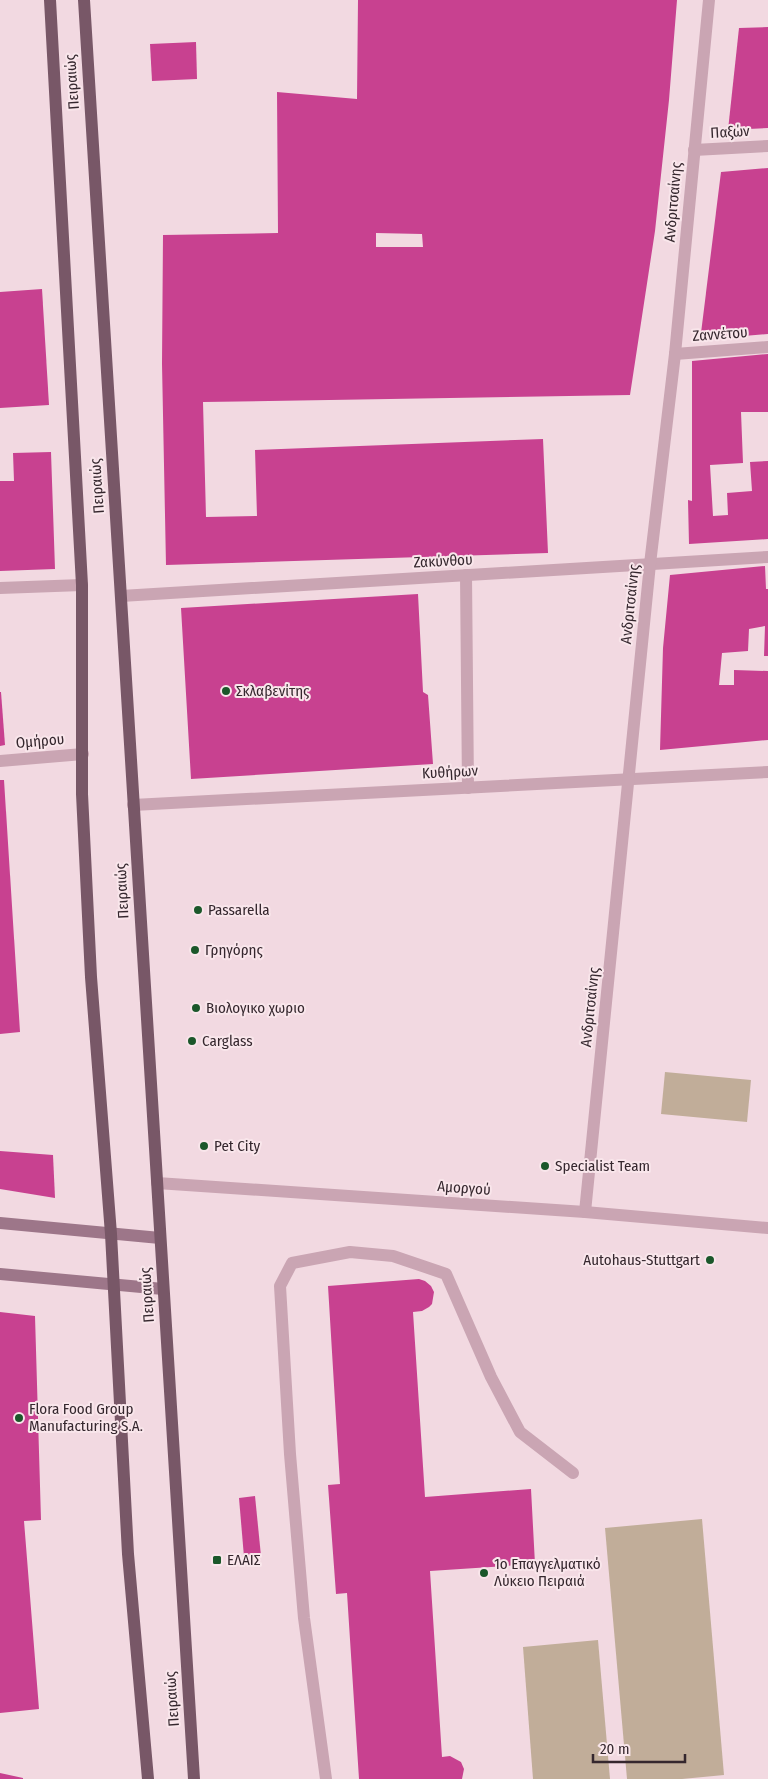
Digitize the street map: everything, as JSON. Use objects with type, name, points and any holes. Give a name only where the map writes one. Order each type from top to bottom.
[{"type":"main road","name":"Πειραιώς","points":[[50,0],[82,585],[82,794],[91,977],[111,1234],[128,1554],[148,1779]]},
{"type":"main road","name":"Πειραιώς","points":[[84,0],[194,1779]]},
{"type":"main road","points":[[0,1223],[160,1238]]},
{"type":"main road","points":[[0,1274],[163,1289]]},
{"type":"street","name":"Ανδριτσαίνης","points":[[585,1212],[650,564],[675,354],[709,0]]},
{"type":"street","name":"Παξών","points":[[694,150],[768,146]]},
{"type":"street","name":"Ζαννέτου","points":[[675,354],[768,347]]},
{"type":"street","name":"Ζακύνθου","points":[[120,596],[768,557]]},
{"type":"street","points":[[466,575],[468,788]]},
{"type":"street","points":[[0,588],[82,585]]},
{"type":"street","name":"Ομήρου","points":[[0,761],[83,754]]},
{"type":"street","name":"Κυθήρων","points":[[133,806],[768,772]]},
{"type":"street","name":"Αμοργού","points":[[158,1183],[585,1212],[768,1228]]},
{"type":"street","points":[[326,1779],[304,1618],[290,1454],[280,1286],[292,1263],[350,1252],[393,1256],[446,1274],[492,1377],[520,1432],[573,1473]]},
{"type":"shaded area","points":[[665,1072],[751,1080],[747,1122],[661,1114]]},
{"type":"shaded area","points":[[702,1519],[724,1775],[682,1779],[627,1779],[605,1528]]},
{"type":"shaded area","points":[[598,1640],[610,1779],[533,1779],[523,1647]]},
{"type":"building","points":[[358,0],[677,0],[669,100],[655,231],[630,395],[203,402],[206,517],[257,516],[255,450],[543,439],[548,553],[166,565],[162,364],[163,235],[278,233],[277,92],[357,99]],"holes":[[[376,233],[422,234],[423,247],[376,247]]]},
{"type":"building","points":[[768,27],[768,128],[728,130],[739,28]]},
{"type":"building","points":[[196,42],[197,79],[152,81],[150,44]]},
{"type":"building","points":[[768,168],[768,334],[709,339],[701,333],[721,172]]},
{"type":"building","points":[[42,289],[49,405],[0,408],[0,292]]},
{"type":"building","points":[[768,354],[768,412],[741,412],[743,463],[710,465],[713,516],[728,515],[727,493],[752,491],[750,462],[768,461],[768,539],[689,544],[688,500],[692,501],[692,361]]},
{"type":"building","points":[[51,452],[55,569],[0,571],[0,481],[14,481],[13,453]]},
{"type":"building","points":[[765,566],[766,589],[768,589],[768,656],[764,656],[765,626],[749,629],[748,651],[722,653],[719,685],[734,685],[734,670],[768,671],[768,740],[660,750],[663,648],[670,575]]},
{"type":"building","points":[[418,594],[423,692],[428,695],[433,764],[191,779],[181,608]]},
{"type":"building","points":[[0,692],[5,745],[0,746]]},
{"type":"building","points":[[0,780],[4,780],[20,1032],[0,1034]]},
{"type":"building","points":[[0,1151],[53,1155],[55,1198],[0,1189]]},
{"type":"building","points":[[419,1279],[431,1286],[434,1292],[432,1304],[429,1307],[422,1311],[413,1312],[425,1497],[531,1489],[535,1564],[430,1571],[442,1757],[450,1756],[461,1762],[464,1769],[462,1779],[359,1779],[347,1593],[336,1594],[328,1485],[340,1484],[328,1286]]},
{"type":"building","name":"Flora Food Group Manufacturing S.A.","points":[[0,1312],[35,1316],[41,1520],[24,1521],[39,1709],[0,1713]]},
{"type":"building","points":[[255,1496],[261,1556],[244,1557],[239,1498]]},
{"type":"building","points":[[0,1773],[23,1778],[23,1779],[0,1779]]},
{"type":"place","name":"Σκλαβενίτης","points":[[226,691]]},
{"type":"place","name":"Passarella","points":[[198,910]]},
{"type":"place","name":"Γρηγόρης","points":[[195,950]]},
{"type":"place","name":"Βιολογικο χωριο","points":[[196,1008]]},
{"type":"place","name":"Carglass","points":[[192,1041]]},
{"type":"place","name":"Pet City","points":[[204,1146]]},
{"type":"place","name":"Specialist Team","points":[[545,1166]]},
{"type":"place","name":"Autohaus-Stuttgart","points":[[710,1260]]},
{"type":"place","name":"Flora Food Group Manufacturing S.A.","points":[[19,1418]]},
{"type":"place","name":"ΕΛΑΙΣ","points":[[217,1560]]},
{"type":"place","name":"1ο Επαγγελματικό Λύκειο Πειραιά","points":[[484,1573]]}]
